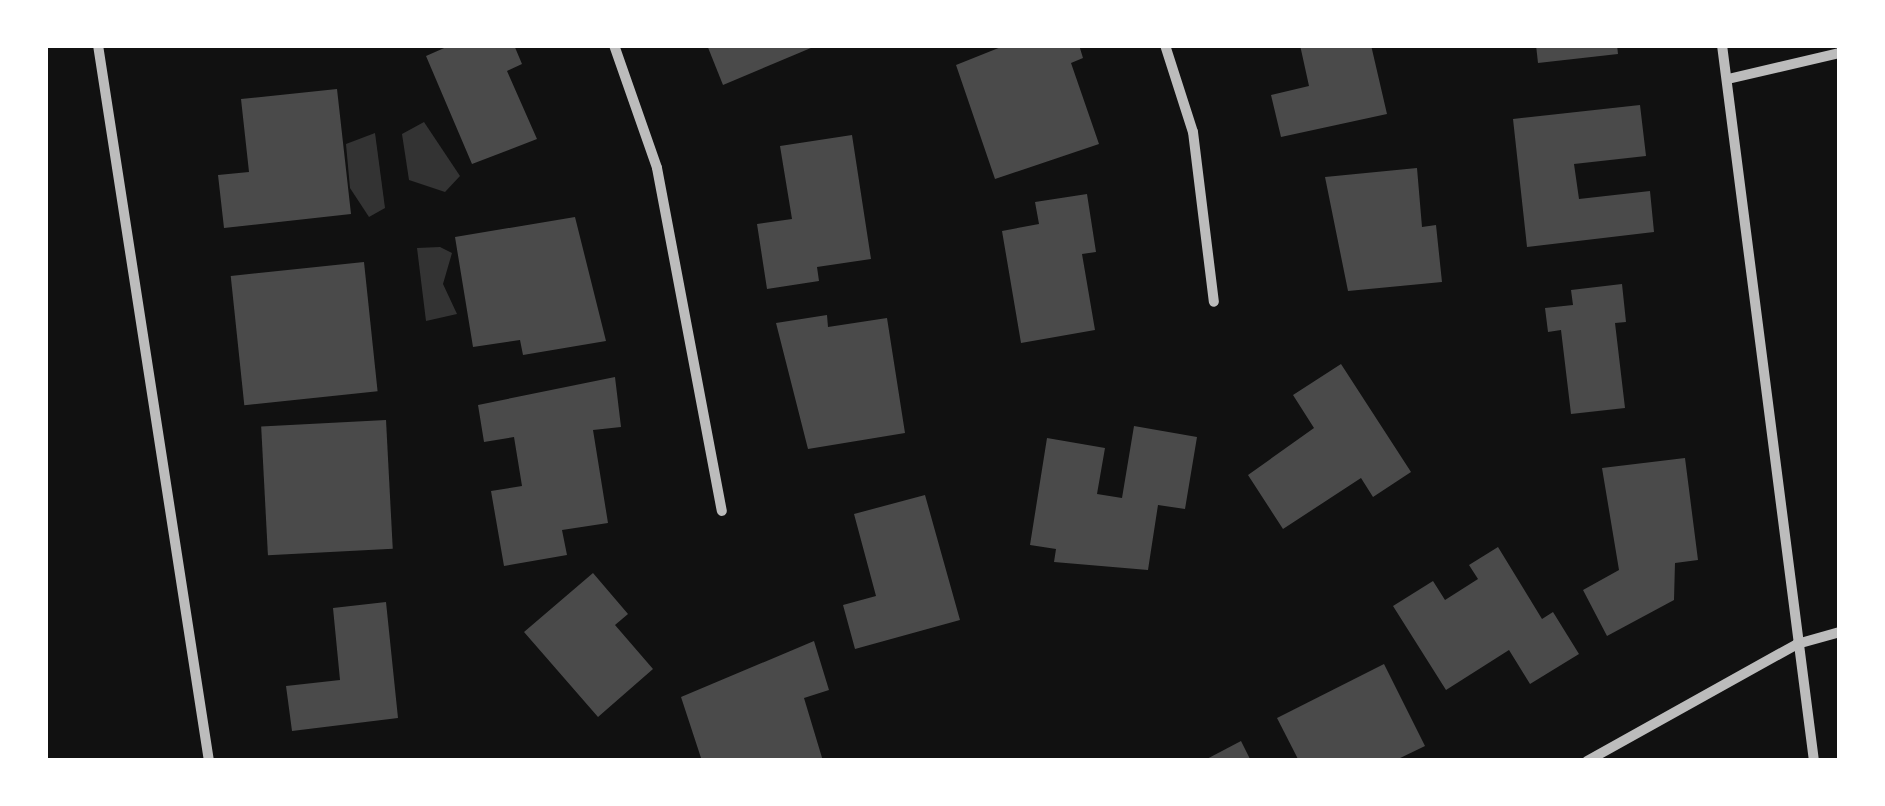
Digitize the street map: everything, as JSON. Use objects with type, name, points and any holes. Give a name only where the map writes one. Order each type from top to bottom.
[{"type":"street","points":[[98,45],[209,761]]},
{"type":"street","points":[[614,45],[657,168],[722,510]]},
{"type":"street","points":[[1164,45],[1193,132],[1214,302]]},
{"type":"street","points":[[1722,45],[1814,761]]},
{"type":"street","points":[[1728,79],[1840,53]]},
{"type":"street","points":[[1587,761],[1797,644],[1840,632]]},
{"type":"shaded area","points":[[424,122],[460,176],[445,192],[409,180],[402,134]]},
{"type":"shaded area","points":[[375,133],[385,208],[369,217],[350,188],[346,144]]},
{"type":"shaded area","points":[[440,247],[452,253],[443,284],[457,314],[426,321],[417,248]]},
{"type":"building","points":[[451,45],[514,45],[522,64],[507,71],[537,139],[472,164],[426,56]]},
{"type":"building","points":[[707,45],[818,45],[723,85]]},
{"type":"building","points":[[1006,45],[1079,45],[1083,58],[1071,63],[1099,144],[995,179],[956,65]]},
{"type":"building","points":[[1300,45],[1371,45],[1387,114],[1281,137],[1271,95],[1309,86]]},
{"type":"building","points":[[1536,45],[1617,45],[1618,54],[1538,63]]},
{"type":"building","points":[[337,89],[351,214],[224,228],[218,175],[249,172],[241,99]]},
{"type":"building","points":[[1640,105],[1646,156],[1574,164],[1579,199],[1650,191],[1654,232],[1527,247],[1513,119]]},
{"type":"building","points":[[852,135],[871,259],[817,267],[819,281],[767,289],[757,224],[792,219],[780,146]]},
{"type":"building","points":[[1417,168],[1422,227],[1436,225],[1442,282],[1348,291],[1325,177]]},
{"type":"building","points":[[1087,194],[1096,252],[1082,254],[1095,330],[1021,343],[1002,231],[1039,224],[1035,202]]},
{"type":"building","points":[[575,217],[606,341],[523,355],[520,340],[473,347],[455,237]]},
{"type":"building","points":[[364,262],[378,391],[244,405],[231,276]]},
{"type":"building","points":[[1622,284],[1626,322],[1615,323],[1625,408],[1571,414],[1561,330],[1548,332],[1545,308],[1573,305],[1571,290]]},
{"type":"building","points":[[827,315],[828,327],[887,318],[905,433],[808,449],[776,323]]},
{"type":"building","points":[[1341,364],[1411,472],[1373,497],[1361,478],[1283,529],[1248,475],[1314,428],[1293,395]]},
{"type":"building","points":[[615,377],[621,427],[593,430],[608,523],[562,530],[567,555],[504,566],[491,491],[522,486],[514,437],[484,442],[478,405]]},
{"type":"building","points":[[386,420],[393,549],[268,555],[261,427]]},
{"type":"building","points":[[1134,426],[1197,437],[1185,509],[1158,505],[1148,570],[1054,562],[1056,549],[1030,545],[1047,438],[1105,448],[1097,494],[1122,498]]},
{"type":"building","points":[[1685,458],[1698,560],[1675,563],[1674,600],[1607,636],[1583,590],[1619,570],[1602,468]]},
{"type":"building","points":[[925,495],[960,620],[855,649],[843,605],[876,596],[854,514]]},
{"type":"building","points":[[1498,547],[1542,619],[1553,612],[1579,654],[1530,684],[1509,650],[1446,690],[1393,606],[1433,581],[1445,600],[1478,579],[1469,565]]},
{"type":"building","points":[[593,573],[628,614],[615,625],[653,669],[598,717],[524,632]]},
{"type":"building","points":[[386,602],[398,718],[292,731],[286,686],[340,680],[333,608]]},
{"type":"building","points":[[814,641],[829,690],[804,698],[823,761],[702,761],[681,697]]},
{"type":"building","points":[[1384,664],[1425,746],[1394,761],[1299,761],[1277,718]]},
{"type":"building","points":[[1241,741],[1251,761],[1203,761]]}]
